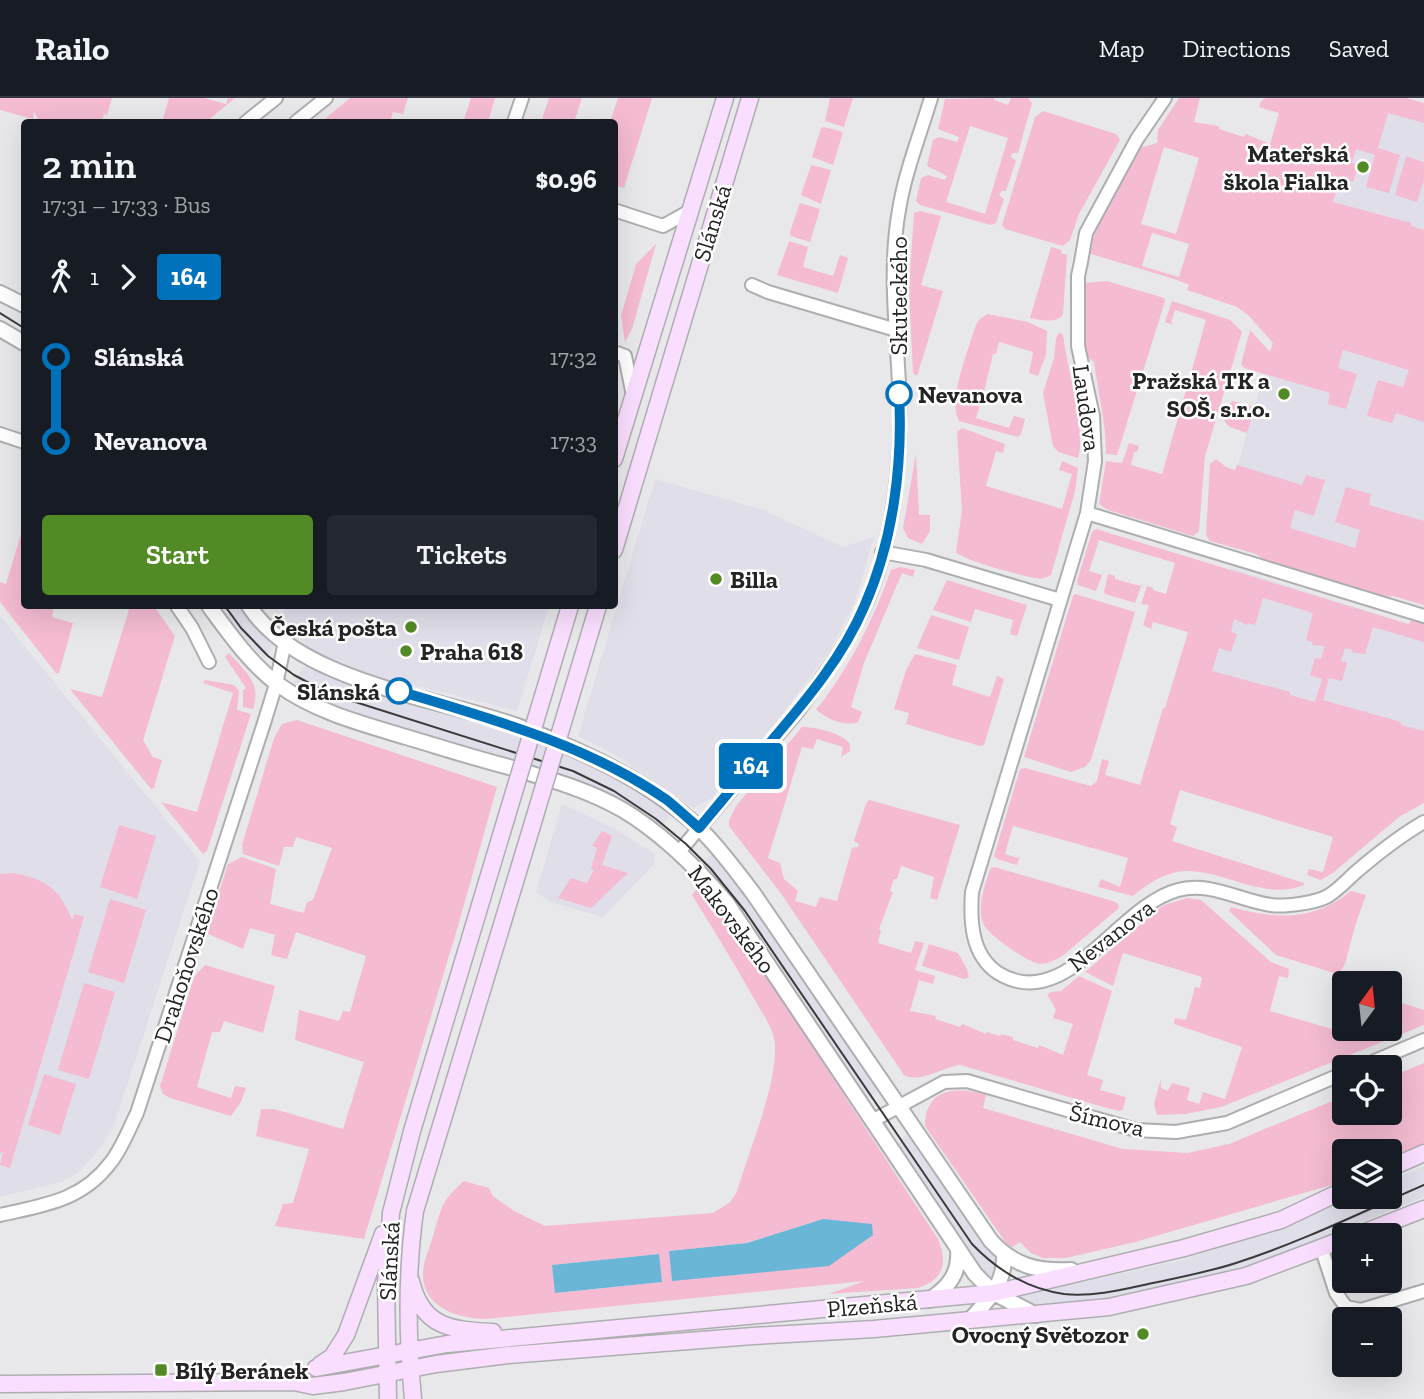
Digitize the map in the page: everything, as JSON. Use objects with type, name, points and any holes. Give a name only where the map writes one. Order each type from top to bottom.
[{"type":"main road","name":"Slánská","points":[[618,447],[725,98]]},
{"type":"main road","name":"Slánská","points":[[618,537],[750,98]]},
{"type":"main road","name":"Slánská","points":[[386,1354],[386,1284],[391,1213],[412,1131],[569,609]]},
{"type":"main road","name":"Slánská","points":[[413,1399],[409,1350],[408,1267],[415,1211],[597,609]]},
{"type":"main road","points":[[1402,1163],[1424,1153]]},
{"type":"main road","name":"Plzeňská","points":[[294,1382],[316,1367],[409,1350],[751,1314],[994,1293],[1184,1248],[1281,1220],[1332,1195]]},
{"type":"main road","points":[[1388,1223],[1424,1209]]},
{"type":"main road","points":[[316,1367],[332,1357],[346,1335],[391,1213]]},
{"type":"main road","name":"Plzeňská","points":[[0,1384],[294,1382],[313,1386],[410,1369],[549,1352],[1035,1315],[1109,1307],[1186,1291],[1246,1276],[1332,1243]]},
{"type":"main road","points":[[408,1267],[420,1303],[443,1325],[456,1330],[544,1335]]},
{"type":"main road","points":[[386,1354],[388,1399]]},
{"type":"street","points":[[250,119],[276,98]]},
{"type":"street","points":[[300,119],[326,98]]},
{"type":"street","points":[[515,119],[522,98]]},
{"type":"street","name":"Skuteckého","points":[[679,852],[798,711],[837,657],[864,609],[893,505],[899,448],[894,268],[898,210],[931,98]]},
{"type":"street","name":"Laudova","points":[[1087,513],[1095,461],[1093,416],[1078,346],[1077,310],[1078,276],[1086,233],[1137,139],[1165,98]]},
{"type":"street","points":[[618,211],[663,226],[690,211]]},
{"type":"street","points":[[752,285],[896,330]]},
{"type":"street","points":[[0,293],[21,304]]},
{"type":"street","points":[[0,329],[21,341]]},
{"type":"street","points":[[618,353],[625,356],[634,397]]},
{"type":"street","points":[[0,434],[21,441]]},
{"type":"street","points":[[1087,513],[1424,617]]},
{"type":"street","name":"Nevanova","points":[[1087,513],[972,892],[972,931],[981,957],[996,971],[1014,981],[1034,983],[1054,979],[1085,958],[1153,899],[1180,889],[1206,888],[1273,906],[1300,904],[1326,897],[1377,854],[1424,822]]},
{"type":"street","points":[[882,552],[926,559],[1060,600]]},
{"type":"street","points":[[179,609],[209,662]]},
{"type":"street","name":"Makovského","points":[[210,609],[239,646],[276,684],[316,707],[562,783],[625,811],[679,852],[726,902],[975,1274],[994,1293],[1035,1315]]},
{"type":"street","name":"Makovského","points":[[252,609],[285,642],[309,658],[341,673],[518,727],[601,762],[668,802],[722,852],[753,893],[980,1229],[1004,1255],[1036,1270],[1094,1269]]},
{"type":"street","name":"Drahoňovského","points":[[0,1215],[61,1202],[86,1186],[112,1161],[137,1113],[276,684],[285,642]]},
{"type":"street","points":[[1389,1055],[1424,1040]]},
{"type":"street","name":"Šímova","points":[[872,1121],[944,1082],[967,1081],[1136,1130],[1176,1132],[1227,1123],[1332,1078]]},
{"type":"street","points":[[928,1300],[944,1290],[954,1276],[958,1266],[958,1247]]},
{"type":"street","points":[[1321,1247],[1336,1293],[1346,1307],[1361,1310],[1424,1291]]},
{"type":"street","points":[[968,1321],[994,1293],[1001,1280],[1004,1255]]},
{"type":"shaded area","points":[[0,98],[112,98],[107,115],[104,114],[103,119],[38,119],[34,112],[33,119],[0,110]]},
{"type":"shaded area","points":[[169,98],[204,98],[226,104],[228,98],[235,98],[210,119],[163,119]]},
{"type":"shaded area","points":[[350,98],[408,98],[403,114],[393,112],[391,119],[325,119]]},
{"type":"shaded area","points":[[471,98],[495,98],[489,119],[464,119]]},
{"type":"shaded area","points":[[549,98],[582,98],[575,119],[542,119]]},
{"type":"shaded area","points":[[618,98],[652,98],[624,188],[618,186],[618,119],[611,119]]},
{"type":"shaded area","points":[[830,98],[853,98],[844,127],[825,121]]},
{"type":"shaded area","points":[[994,98],[1008,105],[1011,98],[1028,98],[1032,103],[1018,153],[1012,153],[1011,157],[1016,161],[1006,191],[1001,191],[999,195],[1004,199],[996,223],[991,225],[920,205],[916,201],[921,178],[928,175],[945,180],[947,176],[927,166],[933,140],[939,137],[957,142],[959,137],[938,129],[945,99]],"holes":[[[970,126],[1008,138],[985,214],[946,202]]]},
{"type":"shaded area","points":[[1179,98],[1200,98],[1194,122],[1219,126],[1219,129],[1244,137],[1246,134],[1270,144],[1279,113],[1259,107],[1261,101],[1266,98],[1406,98],[1424,103],[1424,123],[1388,113],[1378,148],[1400,155],[1389,193],[1366,187],[1375,155],[1356,149],[1352,163],[1358,165],[1353,182],[1340,179],[1333,202],[1411,223],[1411,226],[1424,230],[1424,422],[1396,413],[1392,423],[1367,416],[1378,380],[1403,387],[1409,370],[1343,350],[1338,368],[1357,374],[1346,409],[1328,404],[1330,393],[1244,368],[1241,364],[1250,330],[1270,352],[1273,343],[1249,316],[1237,307],[1187,290],[1189,285],[1177,280],[1088,253],[1099,221],[1140,148],[1157,143],[1158,130]],"holes":[[[1164,147],[1199,158],[1176,234],[1141,224]],[[1152,233],[1189,244],[1179,277],[1142,266]]]},
{"type":"shaded area","name":"Mateřská škola Fialka","points":[[1323,98],[1406,98],[1424,103],[1424,264],[1316,233]]},
{"type":"shaded area","points":[[1043,111],[1116,134],[1120,140],[1079,214],[1070,240],[1063,246],[1005,229],[1002,225],[1035,117]]},
{"type":"shaded area","points":[[821,128],[843,132],[833,165],[812,157]]},
{"type":"shaded area","points":[[1406,156],[1424,162],[1424,180],[1417,202],[1395,195]]},
{"type":"shaded area","points":[[811,165],[831,170],[821,204],[801,195]]},
{"type":"shaded area","points":[[800,203],[820,209],[810,242],[791,236]]},
{"type":"shaded area","points":[[920,211],[941,216],[921,285],[943,291],[917,376],[913,373],[909,288],[914,213]]},
{"type":"shaded area","points":[[789,241],[808,247],[803,267],[833,276],[840,255],[848,258],[838,293],[777,275]]},
{"type":"shaded area","points":[[656,244],[632,329],[625,342],[621,316],[636,264]]},
{"type":"shaded area","points":[[1051,247],[1062,250],[1061,253],[1067,255],[1063,315],[1052,320],[1030,318]]},
{"type":"shaded area","points":[[1107,281],[1164,298],[1165,301],[1117,455],[1106,454],[1094,362],[1086,356],[1083,336],[1085,283]]},
{"type":"shaded area","points":[[1424,290],[1424,589],[1220,526],[1277,329]]},
{"type":"shaded area","points":[[1172,301],[1230,320],[1242,332],[1205,456],[1199,531],[1193,536],[1108,510],[1099,504],[1106,461],[1122,463],[1129,443],[1139,446],[1137,452],[1134,452],[1131,465],[1162,474],[1206,320],[1175,310],[1171,323],[1173,325],[1165,322]]},
{"type":"shaded area","points":[[988,314],[1028,322],[1047,331],[1046,355],[1038,376],[1029,373],[1033,352],[999,342],[996,354],[993,354],[984,392],[981,392],[977,404],[980,405],[976,418],[1009,428],[1014,416],[1025,419],[1018,437],[959,421],[956,412],[958,387],[976,324]]},
{"type":"shaded area","points":[[1059,333],[1063,334],[1078,416],[1078,458],[1058,452],[1053,446],[1043,393]]},
{"type":"shaded area","points":[[1233,401],[1255,407],[1247,433],[1230,427],[1224,421],[1227,406]]},
{"type":"shaded area","points":[[962,428],[1005,444],[1003,453],[996,451],[986,486],[1062,509],[1072,474],[1059,470],[1062,461],[1078,468],[1075,491],[1051,575],[1046,578],[1018,574],[956,552],[962,511],[957,432]]},
{"type":"shaded area","points":[[916,454],[919,515],[930,515],[930,531],[922,544],[908,538],[903,528]]},
{"type":"shaded area","points":[[1216,459],[1235,470],[1237,465],[1302,485],[1306,475],[1325,480],[1314,516],[1295,510],[1290,528],[1355,548],[1360,530],[1335,522],[1346,487],[1371,494],[1369,505],[1424,521],[1424,605],[1393,596],[1380,598],[1270,565],[1256,554],[1210,541],[1206,535],[1210,464]]},
{"type":"shaded area","points":[[655,479],[761,509],[843,547],[874,537],[854,605],[831,648],[782,715],[712,798],[693,808],[614,754],[578,736]]},
{"type":"shaded area","points":[[1096,529],[1408,624],[1413,619],[1424,620],[1424,642],[1373,627],[1365,654],[1351,652],[1352,650],[1345,648],[1341,661],[1347,663],[1342,681],[1329,678],[1323,700],[1424,731],[1424,803],[1399,817],[1321,880],[1307,875],[1309,869],[1323,872],[1333,837],[1180,790],[1170,824],[1177,827],[1172,841],[1304,883],[1289,889],[1260,888],[1216,875],[1187,871],[1158,879],[1133,896],[1098,887],[1101,879],[1120,887],[1128,858],[1013,826],[1005,854],[1018,858],[1020,856],[1017,865],[997,859],[994,856],[1020,769],[1025,768],[1091,786],[1097,781],[1102,759],[1109,761],[1105,775],[1140,785],[1188,632],[1153,622],[1151,629],[1143,625],[1149,605],[1141,604],[1147,586],[1166,594],[1175,563],[1099,540],[1089,571],[1102,575],[1096,591],[1078,585],[1092,532]],"holes":[[[1263,598],[1313,613],[1306,640],[1313,642],[1312,645],[1325,646],[1321,659],[1315,658],[1310,675],[1322,679],[1315,702],[1290,695],[1290,692],[1212,671],[1219,648],[1231,652],[1237,634],[1231,632],[1234,619],[1247,625],[1255,625]]]},
{"type":"shaded area","points":[[21,534],[21,609],[53,609],[52,617],[73,623],[59,673],[56,673],[0,602],[0,582],[6,584]]},
{"type":"shaded area","points":[[900,567],[915,570],[913,577],[902,573],[864,663],[851,707],[862,712],[858,722],[841,723],[830,719],[816,709],[833,687],[858,645],[891,570]]},
{"type":"shaded area","points":[[1231,568],[1424,629],[1424,783],[1174,760]]},
{"type":"shaded area","points":[[1108,574],[1115,576],[1115,579],[1140,586],[1142,584],[1135,603],[1105,594]]},
{"type":"shaded area","points":[[947,580],[1027,605],[1017,636],[1010,634],[1013,620],[975,609],[971,622],[933,610]]},
{"type":"shaded area","points":[[1075,594],[1135,612],[1091,760],[1085,767],[1071,772],[1024,757]]},
{"type":"shaded area","points":[[129,609],[156,609],[175,636],[143,740],[153,757],[162,760],[154,788],[151,789],[70,689],[102,697]]},
{"type":"shaded area","points":[[223,609],[242,609],[272,642],[273,647],[264,658],[242,637]]},
{"type":"shaded area","points":[[284,609],[548,609],[517,711],[365,673],[332,661],[310,648],[275,620],[276,615]]},
{"type":"shaded area","points":[[931,615],[969,627],[959,660],[917,648]]},
{"type":"shaded area","points":[[0,616],[200,861],[113,1129],[77,1174],[61,1182],[0,1197]]},
{"type":"shaded area","points":[[229,653],[254,684],[253,709],[243,707],[243,690],[246,688],[225,657]]},
{"type":"shaded area","points":[[915,654],[957,665],[952,685],[990,697],[997,676],[1004,679],[984,745],[906,724],[909,713],[894,709],[906,670]]},
{"type":"shaded area","points":[[308,665],[328,675],[515,733],[571,755],[629,785],[660,804],[670,815],[660,827],[506,759],[342,710],[296,688],[293,684],[302,668]]},
{"type":"shaded area","points":[[205,680],[234,685],[239,691],[237,710],[251,714],[207,851],[203,854],[161,802],[197,812],[233,693],[203,683]]},
{"type":"shaded area","points":[[297,720],[497,787],[364,1239],[275,1226],[283,1204],[293,1203],[309,1149],[256,1136],[261,1109],[274,1109],[343,1129],[364,1062],[295,1040],[299,1010],[339,1021],[343,1011],[350,1012],[366,956],[296,932],[287,959],[271,955],[275,935],[250,928],[243,949],[208,934],[228,864],[242,857],[276,869],[270,904],[304,913],[307,902],[313,900],[332,848],[296,837],[293,847],[284,847],[279,866],[243,854],[242,845],[274,738],[282,724]]},
{"type":"shaded area","points":[[802,727],[821,729],[841,737],[850,744],[850,751],[841,757],[843,747],[817,739],[813,749],[802,747],[768,858],[780,863],[784,879],[798,891],[795,901],[816,907],[820,897],[837,901],[852,848],[858,847],[859,844],[854,841],[869,800],[960,825],[937,900],[930,898],[934,877],[901,866],[897,879],[894,879],[890,891],[893,892],[879,929],[878,943],[911,953],[915,941],[924,943],[915,970],[935,976],[933,984],[919,980],[910,1011],[936,1016],[935,1019],[960,1027],[962,1024],[986,1034],[1013,1037],[1013,1040],[1038,1048],[1039,1045],[1063,1055],[1073,1024],[1053,1018],[1056,1010],[1047,994],[1061,991],[1079,976],[1112,991],[1087,1075],[1103,1080],[1100,1090],[1126,1097],[1123,1109],[1120,1111],[1103,1107],[960,1065],[917,1078],[904,1075],[782,895],[729,826],[736,806]]},
{"type":"shaded area","points":[[562,804],[612,827],[655,854],[654,864],[603,917],[550,902],[536,892]]},
{"type":"shaded area","points":[[119,825],[156,836],[137,899],[100,887]]},
{"type":"shaded area","points":[[602,831],[612,836],[602,865],[628,873],[591,908],[558,898],[571,878],[587,883],[594,870],[591,869],[597,848],[592,846]]},
{"type":"shaded area","points":[[714,853],[879,1090],[869,1098],[741,913],[702,866]]},
{"type":"shaded area","points":[[994,867],[1113,901],[1119,908],[1061,957],[1040,964],[1000,941],[983,923],[982,896],[990,869]]},
{"type":"shaded area","points":[[13,873],[43,882],[50,887],[62,900],[72,920],[75,914],[84,917],[10,1168],[0,1165],[3,1152],[0,1153],[0,874]]},
{"type":"shaded area","points":[[700,884],[721,907],[938,1239],[943,1256],[942,1269],[934,1280],[918,1288],[828,1294],[865,1281],[485,1319],[463,1316],[443,1308],[428,1294],[424,1285],[423,1268],[443,1206],[450,1194],[464,1181],[489,1188],[493,1196],[514,1211],[545,1226],[713,1213],[730,1202],[737,1192],[767,1100],[775,1046],[765,1017],[692,895]],"holes":[[[823,1219],[672,1280],[669,1251],[747,1243]],[[658,1254],[661,1282],[555,1293],[553,1265]]]},
{"type":"shaded area","points":[[1351,891],[1366,895],[1345,964],[1341,971],[1332,972],[1276,955],[1229,911],[1231,907],[1263,914],[1293,915],[1308,913],[1337,901]]},
{"type":"shaded area","points":[[1187,898],[1201,900],[1271,962],[1289,969],[1288,978],[1279,976],[1270,1011],[1332,1029],[1332,1041],[1384,1041],[1350,1055],[1332,1055],[1332,1062],[1221,1107],[1185,1114],[1157,1115],[1154,1104],[1161,1079],[1161,1088],[1168,1091],[1172,1083],[1190,1088],[1187,1100],[1199,1104],[1203,1092],[1225,1099],[1242,1047],[1174,1024],[1175,1018],[1186,1020],[1195,987],[1200,988],[1202,977],[1123,953],[1113,986],[1085,972],[1164,905]]},
{"type":"shaded area","points":[[110,899],[146,910],[124,983],[88,972]]},
{"type":"shaded area","points":[[929,944],[958,953],[969,977],[965,979],[922,966]]},
{"type":"shaded area","points":[[205,965],[275,986],[263,1033],[224,1021],[220,1032],[212,1032],[197,1087],[231,1098],[235,1086],[246,1088],[241,1102],[231,1116],[170,1098],[163,1094],[160,1086],[194,977]]},
{"type":"shaded area","points":[[84,983],[115,992],[89,1079],[58,1070]]},
{"type":"shaded area","points":[[1402,1003],[1424,1010],[1424,1025],[1402,1034]]},
{"type":"shaded area","points":[[1424,1063],[1424,1144],[1402,1153],[1402,1139],[1332,1139],[1332,1185],[1135,1242],[1066,1258],[1043,1258],[1031,1253],[1020,1242],[1012,1247],[1006,1243],[925,1126],[926,1113],[937,1097],[954,1091],[975,1092],[986,1095],[983,1108],[1123,1149],[1187,1153],[1229,1144],[1332,1101],[1332,1125],[1402,1125],[1402,1072]]},
{"type":"shaded area","points":[[44,1074],[76,1084],[60,1135],[28,1125]]},
{"type":"shaded area","points":[[911,1135],[996,1255],[995,1282],[989,1282],[898,1143]]},
{"type":"shaded area","points":[[1424,1166],[1424,1197],[1402,1206],[1402,1176]]},
{"type":"shaded area","points":[[1332,1206],[1332,1209],[1394,1209],[1359,1223],[1332,1223],[1332,1234],[1232,1271],[1128,1295],[1084,1302],[1033,1306],[1013,1297],[1183,1260],[1292,1223]]},
{"type":"water","points":[[823,1219],[872,1224],[873,1235],[829,1266],[672,1281],[669,1251],[747,1243]]},
{"type":"water","points":[[659,1254],[662,1282],[555,1293],[552,1265]]},
{"type":"tram line","points":[[0,313],[21,326]]},
{"type":"tram line","points":[[227,609],[268,656],[294,675],[330,694],[573,771],[614,791],[656,819],[686,844],[711,869],[745,911],[972,1244],[1002,1270],[1025,1283],[1064,1294],[1085,1295],[1117,1291],[1204,1272],[1284,1246],[1424,1185]]},
{"type":"bus line","name":"164","points":[[399,691],[518,727],[601,762],[668,802],[699,828],[798,711],[837,657],[864,609],[876,575],[893,505],[899,448],[899,394]]},
{"type":"place","name":"Mateřská škola Fialka","points":[[1363,167]]},
{"type":"place","name":"Nevanova","points":[[899,394]]},
{"type":"place","name":"Pražská TK a SOŠ, s.r.o.","points":[[1284,394]]},
{"type":"place","name":"Billa","points":[[716,579]]},
{"type":"place","name":"Česká pošta","points":[[411,627]]},
{"type":"place","name":"Praha 618","points":[[406,651]]},
{"type":"place","name":"Slánská","points":[[399,691]]},
{"type":"place","name":"Ovocný Světozor","points":[[1143,1334]]},
{"type":"place","name":"Bílý Beránek","points":[[161,1370]]}]
